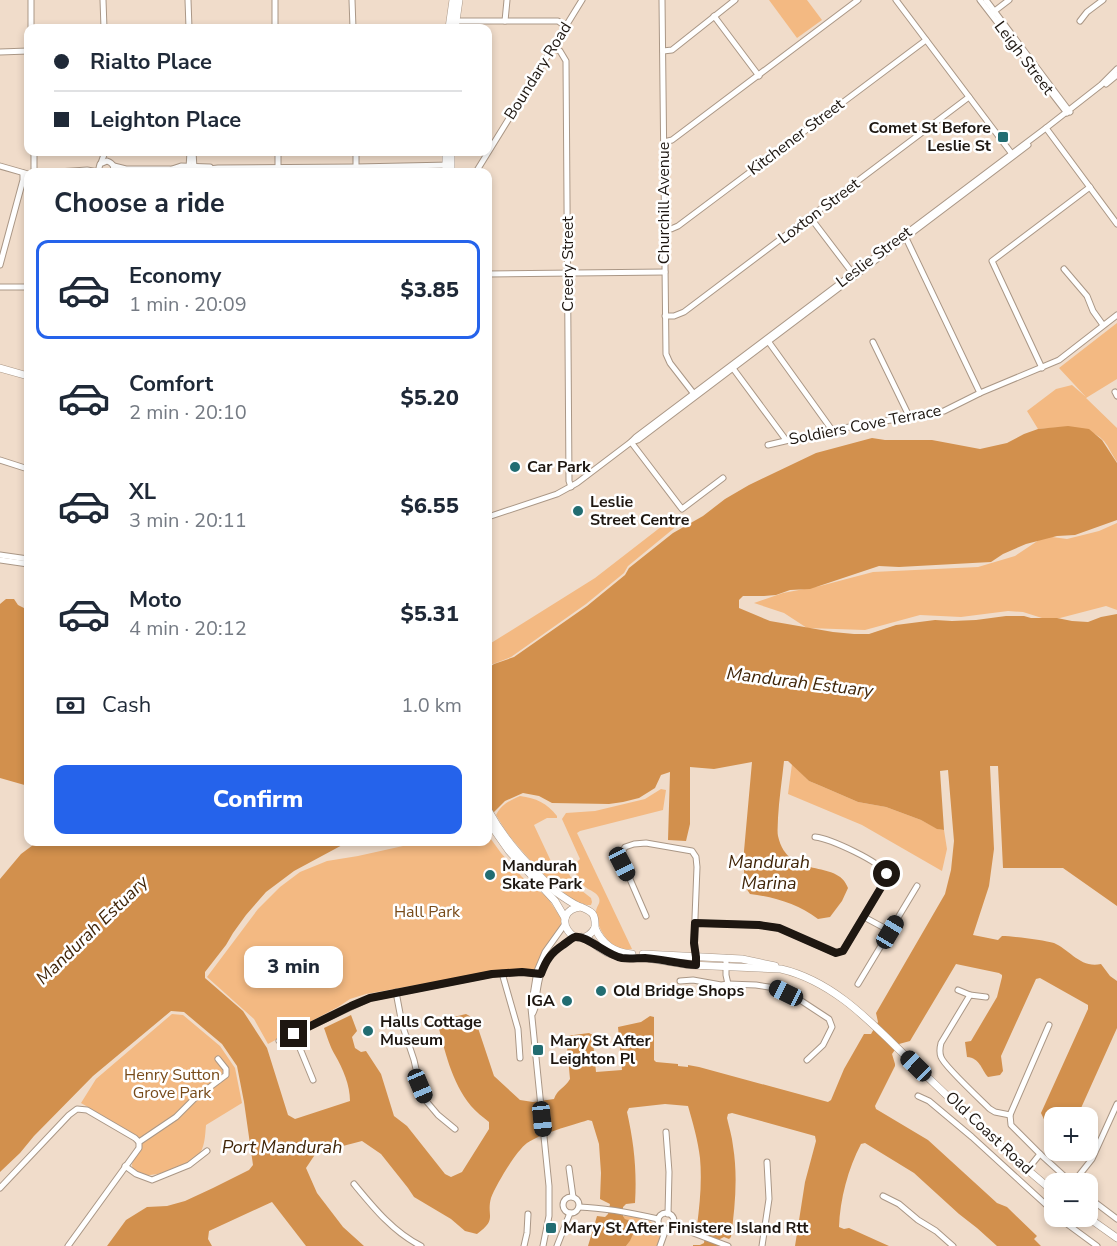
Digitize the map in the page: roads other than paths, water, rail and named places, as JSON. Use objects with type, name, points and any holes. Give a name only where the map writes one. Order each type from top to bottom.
[{"type":"main road","points":[[453,0],[453,24]]},
{"type":"main road","points":[[453,24],[459,0]]},
{"type":"main road","points":[[0,368],[24,377]]},
{"type":"main road","points":[[0,372],[24,378]]},
{"type":"main road","points":[[492,824],[556,892],[592,912],[595,918],[595,928],[589,936],[579,937],[569,933],[555,901],[509,851],[492,825]]},
{"type":"main road","points":[[565,921],[566,915],[581,907]]},
{"type":"main road","name":"Old Coast Road","points":[[595,928],[604,943],[626,954],[693,956],[728,962]]},
{"type":"main road","name":"Old Coast Road","points":[[579,937],[591,941],[608,953],[623,958],[646,958],[693,965],[761,962],[820,984],[846,1001],[868,1020],[1044,1183]]},
{"type":"main road","points":[[1098,1225],[1117,1238]]},
{"type":"street","points":[[31,0],[32,24]]},
{"type":"street","points":[[103,0],[104,24]]},
{"type":"street","points":[[188,0],[189,24]]},
{"type":"street","points":[[275,0],[275,24]]},
{"type":"street","points":[[352,0],[353,24]]},
{"type":"street","points":[[505,21],[507,0]]},
{"type":"street","name":"Boundary Road","points":[[492,146],[582,0]]},
{"type":"street","name":"Churchill Avenue","points":[[663,0],[665,350],[667,358],[694,395]]},
{"type":"street","points":[[663,51],[672,50],[735,0]]},
{"type":"street","points":[[664,142],[672,140],[858,0]]},
{"type":"street","points":[[896,0],[1012,155]]},
{"type":"street","name":"Leigh Street","points":[[980,0],[993,12]]},
{"type":"street","name":"Leigh Street","points":[[986,0],[1068,112]]},
{"type":"street","points":[[993,12],[1009,0]]},
{"type":"street","points":[[1080,21],[1087,12],[1103,0]]},
{"type":"street","points":[[714,16],[759,76]]},
{"type":"street","points":[[466,24],[558,21],[565,26]]},
{"type":"street","name":"Kitchener Street","points":[[664,230],[671,230],[678,226],[926,40]]},
{"type":"street","name":"Creery Street","points":[[552,47],[560,51],[566,61],[568,481],[571,487]]},
{"type":"street","points":[[0,52],[24,51]]},
{"type":"street","name":"Leslie Street","points":[[492,516],[543,500],[571,487],[1047,129],[1117,69]]},
{"type":"street","name":"Leslie Street","points":[[1068,112],[1117,75]]},
{"type":"street","name":"Loxton Street","points":[[665,316],[675,316],[684,312],[969,97]]},
{"type":"street","points":[[1047,129],[1117,224]]},
{"type":"street","points":[[100,168],[104,156]]},
{"type":"street","points":[[91,168],[105,161],[113,168]]},
{"type":"street","points":[[0,166],[24,172]]},
{"type":"street","points":[[0,265],[24,178]]},
{"type":"street","points":[[1042,368],[992,261],[1090,187]]},
{"type":"street","points":[[810,218],[853,275]]},
{"type":"street","points":[[905,236],[980,393]]},
{"type":"street","points":[[1064,269],[1087,296],[1093,311],[1103,325]]},
{"type":"street","points":[[492,274],[664,272]]},
{"type":"street","points":[[0,287],[24,287]]},
{"type":"street","name":"Soldiers Cove Terrace","points":[[768,445],[832,430],[945,411],[980,393],[1059,360],[1117,315]]},
{"type":"street","points":[[768,340],[832,430]]},
{"type":"street","points":[[873,342],[909,417]]},
{"type":"street","points":[[732,367],[786,440]]},
{"type":"street","points":[[631,442],[681,509],[723,478]]},
{"type":"street","points":[[0,460],[24,468]]},
{"type":"street","points":[[0,555],[24,558]]},
{"type":"street","points":[[0,560],[24,563]]},
{"type":"street","points":[[695,923],[759,925],[779,928],[836,953],[843,951],[887,874],[880,865],[826,839],[815,837]]},
{"type":"street","points":[[646,916],[621,858],[625,847],[646,843],[692,851],[696,856],[697,867],[693,965]]},
{"type":"street","points":[[858,984],[917,886]]},
{"type":"street","points":[[864,917],[890,932]]},
{"type":"street","points":[[543,1246],[550,1205],[532,1013],[535,1008],[539,974],[545,952],[565,921]]},
{"type":"street","points":[[539,974],[550,955],[579,937]]},
{"type":"street","points":[[728,962],[731,975],[728,984]]},
{"type":"street","points":[[279,1041],[370,998],[502,973],[539,974]]},
{"type":"street","points":[[502,973],[518,1029],[520,1058]]},
{"type":"street","points":[[680,981],[756,985],[775,988],[796,998],[829,1019],[832,1027],[823,1044],[807,1060]]},
{"type":"street","points":[[958,990],[970,995],[986,997]]},
{"type":"street","points":[[396,992],[402,1024],[420,1086],[427,1102],[455,1129]]},
{"type":"street","points":[[970,995],[941,1043],[940,1056],[946,1065],[990,1109],[1010,1115]]},
{"type":"street","points":[[1049,1025],[1010,1115],[1011,1125],[1062,1173]]},
{"type":"street","points":[[294,1034],[313,1080]]},
{"type":"street","points":[[139,1142],[176,1117],[194,1099],[226,1075],[226,1069],[218,1059]]},
{"type":"street","points":[[918,1096],[929,1101],[972,1137],[1044,1203]]},
{"type":"street","points":[[1081,1173],[1092,1160],[1117,1104]]},
{"type":"street","points":[[0,1188],[77,1109],[87,1110],[135,1138],[139,1142],[139,1148],[68,1246]]},
{"type":"street","points":[[660,1246],[666,1229],[672,1225],[673,1219],[668,1214],[669,1172],[666,1132]]},
{"type":"street","points":[[126,1166],[136,1174],[152,1180],[189,1165],[207,1151]]},
{"type":"street","points":[[1028,1169],[1040,1154]]},
{"type":"street","points":[[762,1246],[769,1199],[766,1162]]},
{"type":"street","points":[[569,1168],[573,1197],[579,1202],[579,1208]]},
{"type":"street","points":[[354,1184],[393,1227],[421,1246]]},
{"type":"street","points":[[883,1196],[899,1204],[953,1246]]},
{"type":"street","points":[[563,1206],[566,1199],[573,1197]]},
{"type":"street","points":[[550,1205],[563,1206]]},
{"type":"street","points":[[1098,1205],[1117,1219]]},
{"type":"street","points":[[563,1206],[570,1213],[579,1208],[597,1208],[658,1219]]},
{"type":"street","points":[[557,1246],[570,1213]]},
{"type":"street","points":[[524,1246],[528,1214]]},
{"type":"street","points":[[658,1219],[663,1214],[668,1214]]},
{"type":"street","points":[[658,1219],[659,1226],[666,1229]]},
{"type":"street","points":[[672,1225],[728,1246]]},
{"type":"street","points":[[1074,1227],[1097,1246]]},
{"type":"water","points":[[1068,426],[1089,429],[1102,440],[1117,463],[1117,520],[1075,535],[1057,536],[1026,544],[991,562],[879,566],[810,589],[790,590],[776,595],[743,596],[739,600],[739,608],[770,621],[854,634],[869,634],[896,625],[935,620],[976,620],[1024,616],[1088,622],[1117,614],[1117,906],[1063,868],[1003,868],[998,766],[990,766],[994,849],[989,886],[973,935],[998,940],[1002,936],[1007,936],[1054,943],[1087,964],[1101,964],[1117,981],[1117,1028],[1081,1107],[1044,1107],[1044,1119],[1041,1113],[1088,1005],[1040,978],[1036,979],[1001,1056],[1003,1071],[1000,1075],[988,1077],[975,1059],[967,1057],[965,1042],[971,1041],[997,997],[1002,975],[956,964],[910,1041],[899,1044],[892,1054],[895,1066],[875,1106],[876,1109],[928,1140],[997,1203],[1007,1207],[1037,1236],[1034,1239],[1041,1246],[997,1246],[914,1173],[865,1143],[861,1144],[849,1174],[843,1195],[839,1227],[849,1228],[889,1246],[795,1246],[805,1182],[816,1141],[815,1136],[732,1113],[728,1114],[727,1118],[733,1142],[736,1180],[731,1237],[720,1239],[718,1246],[693,1246],[704,1243],[706,1229],[697,1226],[701,1184],[698,1145],[688,1106],[665,1104],[629,1108],[627,1112],[634,1157],[636,1191],[635,1203],[626,1204],[623,1207],[623,1216],[629,1220],[629,1229],[633,1234],[626,1246],[588,1246],[597,1216],[605,1217],[610,1204],[600,1199],[599,1144],[592,1121],[588,1120],[540,1136],[522,1147],[491,1198],[487,1225],[477,1234],[465,1231],[451,1219],[414,1197],[381,1154],[362,1141],[316,1153],[306,1168],[317,1193],[343,1227],[364,1246],[306,1246],[272,1202],[209,1231],[208,1239],[212,1246],[107,1246],[126,1220],[147,1207],[167,1206],[185,1201],[249,1170],[253,1165],[237,1066],[222,1044],[184,1012],[171,1011],[93,1076],[0,1172],[0,879],[21,854],[32,846],[340,846],[294,871],[266,892],[246,915],[205,972],[205,978],[243,1011],[267,1048],[288,1115],[295,1119],[350,1101],[346,1077],[324,1028],[351,1015],[357,1031],[352,1037],[355,1048],[361,1052],[366,1051],[381,1074],[394,1116],[407,1126],[445,1174],[451,1177],[462,1172],[489,1129],[489,1122],[471,1106],[458,1086],[437,1021],[466,1014],[475,1019],[494,1076],[520,1100],[533,1102],[554,1099],[568,1082],[570,1079],[566,1036],[589,1033],[595,1036],[593,1042],[596,1072],[622,1070],[618,1027],[641,1022],[650,1016],[654,1017],[654,1060],[656,1062],[699,1067],[828,1102],[831,1100],[844,1069],[864,1034],[871,1034],[878,1022],[876,1013],[945,894],[951,870],[954,841],[948,770],[940,771],[944,830],[886,807],[858,802],[809,781],[788,761],[784,761],[778,830],[783,850],[792,859],[802,864],[843,879],[848,888],[830,917],[818,919],[786,902],[750,894],[744,885],[744,851],[752,762],[714,769],[690,767],[690,824],[686,841],[668,840],[670,772],[661,775],[655,788],[639,798],[623,802],[609,804],[552,803],[539,796],[523,793],[505,801],[492,814],[492,665],[514,657],[587,606],[673,533],[749,485],[816,453],[872,438],[932,440],[980,449],[1007,443],[1038,429]]},
{"type":"water","points":[[6,599],[14,599],[24,608],[24,785],[0,778],[0,604]]},
{"type":"place","name":"Comet St Before Leslie St","points":[[1003,137]]},
{"type":"place","name":"Car Park","points":[[515,467]]},
{"type":"place","name":"Leslie Street Centre","points":[[578,511]]},
{"type":"place","name":"Mandurah Skate Park","points":[[490,875]]},
{"type":"place","name":"Old Bridge Shops","points":[[601,991]]},
{"type":"place","name":"IGA","points":[[567,1001]]},
{"type":"place","name":"Halls Cottage Museum","points":[[368,1031]]},
{"type":"place","name":"Mary St After Leighton Pl","points":[[538,1050]]},
{"type":"place","name":"Mary St After Finistere Island Rtt","points":[[551,1228]]},
{"type":"water label","name":"Mandurah Estuary","points":[[800,682]]},
{"type":"water label","name":"Mandurah Marina","points":[[769,872]]},
{"type":"water label","name":"Mandurah Estuary","points":[[92,930]]},
{"type":"water label","name":"Port Mandurah","points":[[282,1147]]},
{"type":"park label","name":"Hall Park","points":[[427,912]]},
{"type":"park label","name":"Henry Sutton Grove Park","points":[[172,1084]]}]
